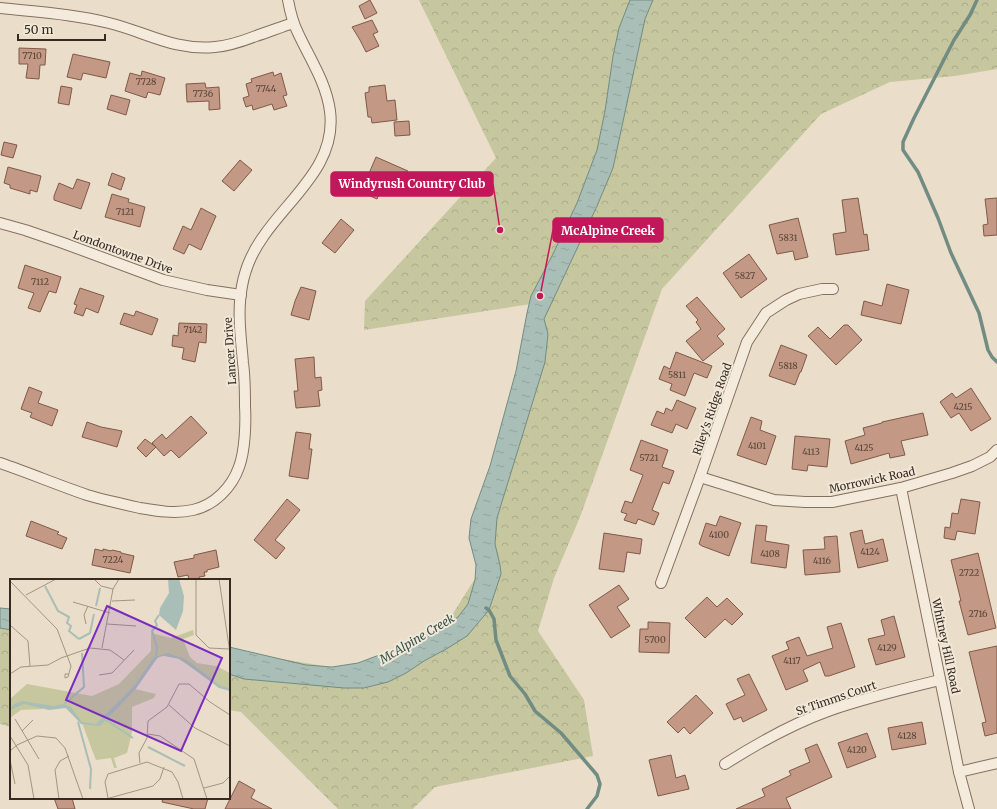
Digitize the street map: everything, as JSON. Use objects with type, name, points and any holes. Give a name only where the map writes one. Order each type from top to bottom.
[{"type":"street","name":"Lancer Drive","points":[[0,463],[87,495],[116,503],[169,512],[194,510],[206,506],[216,500],[233,481],[242,460],[245,431],[246,406],[239,306],[244,277],[252,256],[264,236],[311,178],[323,157],[330,130],[328,97],[322,81],[297,33],[290,12],[288,0]]},
{"type":"street","points":[[0,8],[92,19],[128,28],[163,41],[198,48],[214,48],[232,44],[293,22]]},
{"type":"street","name":"Londontowne Drive","points":[[0,223],[63,243],[170,282],[240,295]]},
{"type":"street","name":"Riley's Ridge Road","points":[[660,583],[700,477],[747,342],[766,313],[786,300],[799,294],[822,289],[832,289]]},
{"type":"street","name":"Morrowick Road","points":[[700,477],[774,500],[832,502],[901,488],[952,473],[972,466],[990,456],[997,450]]},
{"type":"street","name":"Whitney Hill Road","points":[[901,488],[959,772],[969,809]]},
{"type":"street","name":"St Timms Court","points":[[725,764],[740,754],[794,725],[828,711],[889,692],[940,680]]},
{"type":"street","points":[[959,772],[997,763]]},
{"type":"green space","points":[[419,0],[997,0],[997,69],[955,76],[890,82],[821,114],[662,289],[580,517],[554,578],[538,631],[584,700],[593,756],[435,787],[413,809],[338,809],[241,712],[230,710],[230,650],[353,671],[447,623],[476,577],[537,303],[364,330],[365,301],[496,158]]},
{"type":"green space","points":[[0,611],[10,613],[10,727],[0,724]]},
{"type":"water","points":[[630,0],[653,0],[645,19],[613,168],[597,206],[544,319],[548,334],[545,362],[497,518],[495,544],[501,574],[489,610],[467,636],[448,648],[388,682],[364,688],[344,688],[244,679],[230,674],[230,647],[306,665],[332,667],[358,663],[427,637],[458,617],[468,604],[475,580],[476,565],[469,538],[471,519],[490,466],[516,371],[531,296],[577,203],[597,150],[619,28]]},
{"type":"water","points":[[0,608],[10,609],[10,630],[0,628]]},
{"type":"building","points":[[370,0],[377,13],[365,19],[359,6]]},
{"type":"building","points":[[372,20],[378,32],[373,34],[379,46],[366,52],[352,27]]},
{"type":"building","points":[[19,48],[46,49],[45,65],[40,65],[39,79],[26,78],[28,64],[19,64]]},
{"type":"building","points":[[73,54],[110,62],[106,78],[83,73],[81,80],[67,77]]},
{"type":"building","points":[[142,71],[165,78],[160,95],[148,92],[146,98],[125,91],[130,73],[141,76]]},
{"type":"building","points":[[273,72],[274,76],[281,73],[287,95],[283,96],[287,106],[274,110],[272,104],[253,110],[252,105],[246,107],[243,98],[249,96],[246,84],[252,82],[251,79]]},
{"type":"building","points":[[205,83],[206,88],[219,87],[220,109],[209,110],[209,101],[187,102],[186,84]]},
{"type":"building","points":[[385,85],[387,101],[395,100],[397,120],[372,123],[371,117],[368,117],[365,93],[369,92],[369,87]]},
{"type":"building","points":[[61,86],[72,88],[69,105],[58,103]]},
{"type":"building","points":[[111,95],[130,100],[126,115],[107,109]]},
{"type":"building","points":[[409,121],[410,135],[395,136],[394,122]]},
{"type":"building","points":[[4,142],[17,145],[13,158],[1,155]]},
{"type":"building","points":[[376,157],[408,171],[402,183],[386,176],[377,199],[361,192]]},
{"type":"building","points":[[240,160],[252,170],[234,191],[222,181]]},
{"type":"building","points":[[8,167],[41,176],[37,192],[30,190],[30,194],[10,188],[10,185],[4,183]]},
{"type":"building","points":[[112,173],[125,178],[121,190],[108,185]]},
{"type":"building","points":[[77,179],[90,183],[81,209],[54,200],[59,183],[73,189]]},
{"type":"building","points":[[112,194],[129,199],[128,202],[145,207],[140,227],[105,217]]},
{"type":"building","points":[[858,198],[864,235],[867,234],[869,250],[836,255],[833,234],[846,232],[842,200]]},
{"type":"building","points":[[997,198],[997,235],[984,236],[983,225],[988,224],[985,199]]},
{"type":"building","points":[[201,208],[216,216],[201,250],[189,244],[184,254],[173,249],[183,226],[191,230]]},
{"type":"building","points":[[798,218],[808,257],[795,260],[793,251],[777,254],[769,225]]},
{"type":"building","points":[[341,219],[354,230],[335,253],[322,243]]},
{"type":"building","points":[[749,254],[767,279],[741,298],[723,273]]},
{"type":"building","points":[[25,265],[61,277],[56,293],[49,291],[40,312],[28,308],[34,293],[18,288]]},
{"type":"building","points":[[887,284],[909,290],[901,324],[861,315],[864,301],[882,306]]},
{"type":"building","points":[[301,287],[316,291],[309,320],[291,315]]},
{"type":"building","points":[[80,288],[104,296],[98,313],[86,308],[83,316],[74,313],[77,305],[74,304]]},
{"type":"building","points":[[697,297],[725,329],[717,336],[724,344],[703,361],[686,341],[701,329],[696,322],[698,320],[686,306]]},
{"type":"building","points":[[136,311],[158,319],[152,335],[120,324],[124,313],[134,316]]},
{"type":"building","points":[[179,323],[207,324],[206,343],[199,342],[195,362],[182,359],[184,348],[172,346],[173,335],[178,336]]},
{"type":"building","points":[[844,325],[848,325],[862,340],[836,365],[808,336],[818,327],[830,339]]},
{"type":"building","points":[[781,345],[807,355],[795,385],[769,376]]},
{"type":"building","points":[[676,352],[712,366],[707,378],[694,373],[685,396],[670,390],[672,384],[659,379],[664,366],[670,369]]},
{"type":"building","points":[[314,357],[315,378],[321,377],[322,390],[318,391],[320,406],[296,408],[294,391],[298,391],[295,359]]},
{"type":"building","points":[[29,387],[42,392],[38,403],[58,410],[52,426],[30,417],[32,413],[21,409]]},
{"type":"building","points":[[971,388],[991,419],[971,431],[959,413],[951,418],[940,402],[952,393],[956,398]]},
{"type":"building","points":[[677,400],[696,408],[687,429],[676,424],[672,433],[651,425],[657,411],[664,414],[666,408],[672,411]]},
{"type":"building","points":[[923,413],[928,435],[901,441],[905,455],[890,458],[889,453],[851,464],[845,441],[865,435],[863,428],[882,422]]},
{"type":"building","points":[[191,416],[207,433],[179,458],[171,450],[164,456],[152,443],[162,434],[166,439]]},
{"type":"building","points":[[751,417],[762,421],[760,430],[776,436],[766,465],[737,455]]},
{"type":"building","points":[[87,422],[101,427],[122,431],[117,447],[82,437]]},
{"type":"building","points":[[296,432],[311,434],[309,449],[312,449],[308,479],[289,476]]},
{"type":"building","points":[[795,436],[830,439],[827,467],[808,465],[807,471],[792,469]]},
{"type":"building","points":[[145,439],[156,447],[146,457],[137,448]]},
{"type":"building","points":[[641,440],[668,450],[662,467],[674,471],[669,484],[663,482],[652,510],[659,513],[654,525],[638,519],[636,524],[624,520],[627,514],[621,512],[625,501],[632,503],[643,475],[630,470]]},
{"type":"building","points":[[287,499],[300,510],[275,540],[285,548],[276,559],[254,540]]},
{"type":"building","points":[[961,499],[980,502],[975,534],[957,531],[955,540],[944,538],[945,527],[950,528],[952,513],[958,514]]},
{"type":"building","points":[[720,516],[741,523],[729,556],[699,544],[706,523],[716,526]]},
{"type":"building","points":[[31,521],[59,532],[57,534],[67,538],[62,549],[26,536]]},
{"type":"building","points":[[756,525],[767,526],[765,541],[789,545],[786,568],[751,563]]},
{"type":"building","points":[[862,530],[865,544],[883,539],[888,561],[858,568],[850,533]]},
{"type":"building","points":[[604,533],[642,539],[640,554],[627,552],[624,572],[599,569]]},
{"type":"building","points":[[837,536],[840,572],[805,575],[803,550],[825,549],[824,537]]},
{"type":"building","points":[[95,549],[103,551],[103,549],[112,550],[134,556],[130,573],[92,565]]},
{"type":"building","points":[[216,550],[219,567],[207,570],[207,572],[204,572],[205,576],[199,577],[200,579],[189,579],[188,575],[178,577],[174,562],[194,558],[194,555]]},
{"type":"building","points":[[978,553],[996,628],[968,635],[959,601],[961,601],[951,560]]},
{"type":"building","points":[[619,585],[629,599],[617,607],[630,626],[611,638],[589,605]]},
{"type":"building","points":[[707,597],[717,607],[727,598],[743,614],[732,625],[725,619],[705,638],[685,618]]},
{"type":"building","points":[[894,616],[905,657],[876,665],[868,639],[885,635],[881,620]]},
{"type":"building","points":[[648,622],[670,623],[669,653],[639,652],[640,629],[648,629]]},
{"type":"building","points":[[841,623],[855,667],[825,676],[820,662],[803,670],[808,681],[786,690],[772,656],[789,649],[786,642],[799,637],[807,656],[833,648],[827,627]]},
{"type":"building","points":[[997,646],[997,733],[985,736],[982,723],[986,722],[969,652]]},
{"type":"building","points":[[749,674],[767,710],[743,722],[741,717],[734,720],[726,704],[745,695],[737,679]]},
{"type":"building","points":[[696,695],[713,713],[690,734],[684,727],[678,733],[667,722]]},
{"type":"building","points":[[922,722],[926,744],[892,750],[888,728]]},
{"type":"building","points":[[867,733],[876,757],[847,768],[838,743]]},
{"type":"building","points":[[817,744],[832,777],[786,798],[791,809],[736,809],[765,796],[762,789],[791,775],[789,771],[810,762],[805,749]]},
{"type":"building","points":[[671,755],[676,778],[685,775],[689,789],[658,796],[649,760]]},
{"type":"building","points":[[239,781],[255,790],[251,798],[272,809],[225,809]]},
{"type":"building","points":[[54,799],[72,799],[75,809],[58,809]]},
{"type":"building","points":[[163,799],[208,799],[205,809],[194,809],[162,802]]},
{"type":"waterway","points":[[977,0],[970,15],[954,40],[914,118],[903,142],[903,150],[918,172],[951,253],[979,313],[988,350],[997,362]]},
{"type":"waterway","points":[[486,608],[489,610],[494,619],[496,640],[510,676],[525,694],[535,711],[561,733],[597,775],[600,784],[597,796],[587,809]]},
{"type":"place","name":"Windyrush Country Club","points":[[500,230]]},
{"type":"place","name":"McAlpine Creek","points":[[540,296]]}]
